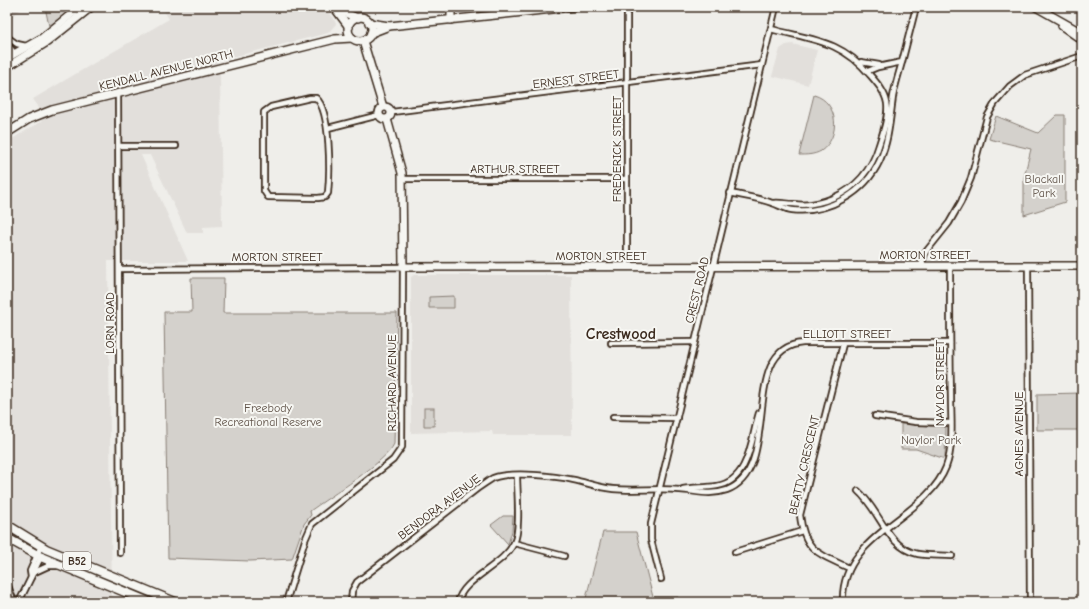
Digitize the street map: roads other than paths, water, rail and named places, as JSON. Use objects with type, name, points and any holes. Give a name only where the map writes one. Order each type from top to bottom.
[{"type":"highway","name":"B52","points":[[7,525],[43,547],[175,602]]},
{"type":"highway","name":"B52","points":[[7,538],[39,556],[149,602]]},
{"type":"street","points":[[7,67],[12,57],[61,24],[80,7]]},
{"type":"street","points":[[12,57],[47,42],[91,7]]},
{"type":"street","points":[[451,7],[451,20]]},
{"type":"street","points":[[335,8],[358,18],[364,18],[370,23],[390,26],[451,20],[515,10],[572,7]]},
{"type":"street","name":"FREDERICK STREET","points":[[627,7],[627,267]]},
{"type":"street","name":"CREST ROAD","points":[[661,578],[651,540],[650,529],[776,7]]},
{"type":"street","points":[[773,203],[787,209],[814,209],[839,201],[854,192],[869,176],[879,161],[890,123],[894,96],[916,7]]},
{"type":"street","points":[[1036,7],[1043,10],[1081,38]]},
{"type":"street","points":[[335,8],[348,28],[352,38],[363,41]]},
{"type":"street","points":[[348,28],[352,21],[358,18]]},
{"type":"street","points":[[370,23],[371,33]]},
{"type":"street","points":[[363,41],[371,33],[390,26]]},
{"type":"street","name":"KENDALL AVENUE NORTH","points":[[335,39],[348,28]]},
{"type":"street","points":[[771,29],[830,45],[846,52],[859,61],[881,88],[887,107]]},
{"type":"street","points":[[7,37],[18,45],[28,47]]},
{"type":"street","name":"KENDALL AVENUE NORTH","points":[[7,133],[39,114],[335,39],[352,38]]},
{"type":"street","points":[[363,41],[383,107]]},
{"type":"street","points":[[7,44],[12,57]]},
{"type":"street","points":[[921,266],[924,253],[949,223],[961,202],[971,178],[987,117],[995,103],[1010,86],[1025,76],[1082,56]]},
{"type":"street","points":[[859,61],[868,64],[885,65]]},
{"type":"street","points":[[868,71],[885,65],[902,62]]},
{"type":"street","name":"ERNEST STREET","points":[[392,112],[762,65]]},
{"type":"street","name":"LORN ROAD","points":[[118,93],[120,269],[120,553]]},
{"type":"street","points":[[730,193],[773,203],[801,205],[823,202],[841,194],[856,183],[869,167],[877,153],[887,107],[894,96]]},
{"type":"street","points":[[316,98],[320,102],[328,128],[327,195],[318,198],[267,196],[264,191],[264,116],[266,110],[270,107],[316,98]]},
{"type":"street","points":[[379,115],[383,119],[390,118],[392,112],[388,107],[383,107]]},
{"type":"street","points":[[379,115],[379,111],[383,107]]},
{"type":"street","points":[[328,128],[379,115]]},
{"type":"street","name":"RICHARD AVENUE","points":[[286,602],[304,540],[314,522],[388,464],[396,457],[402,447],[403,179],[387,119]]},
{"type":"street","points":[[119,146],[176,146]]},
{"type":"street","name":"ARTHUR STREET","points":[[403,179],[627,179]]},
{"type":"street","name":"NAYLOR STREET","points":[[843,602],[843,594],[849,568],[864,549],[886,528],[930,492],[941,479],[947,464],[951,423],[950,266]]},
{"type":"street","name":"MORTON STREET","points":[[120,269],[1082,266]]},
{"type":"street","name":"AGNES AVENUE","points":[[1028,267],[1030,602]]},
{"type":"street","points":[[611,343],[694,342]]},
{"type":"street","name":"ELLIOTT STREET","points":[[659,489],[682,490],[697,493],[715,493],[728,490],[740,482],[752,464],[768,374],[773,360],[778,353],[796,344],[950,343]]},
{"type":"street","name":"BEATTY CRESCENT","points":[[843,344],[800,515],[802,531],[808,545],[823,556],[849,568]]},
{"type":"street","points":[[875,416],[916,422],[951,423]]},
{"type":"street","points":[[612,417],[677,418]]},
{"type":"street","name":"BENDORA AVENUE","points":[[351,602],[352,591],[358,582],[478,488],[494,478],[550,475],[611,489],[659,489]]},
{"type":"street","points":[[458,602],[463,591],[500,560],[514,543],[517,522],[517,476]]},
{"type":"street","points":[[858,491],[868,499],[891,538],[904,549],[918,554],[952,556]]},
{"type":"street","points":[[735,552],[802,531]]},
{"type":"street","points":[[514,543],[564,556]]},
{"type":"street","points":[[31,577],[30,571],[43,547]]},
{"type":"street","points":[[19,602],[35,572],[39,556]]},
{"type":"street","points":[[35,572],[48,566],[61,565]]},
{"type":"street","points":[[7,583],[14,602]]},
{"type":"district","name":"Crestwood","points":[[621,334]]},
{"type":"park label","name":"Blackall Park","points":[[1044,186]]},
{"type":"park label","name":"Freebody Recreational Reserve","points":[[268,415]]},
{"type":"park label","name":"Naylor Park","points":[[931,440]]}]
